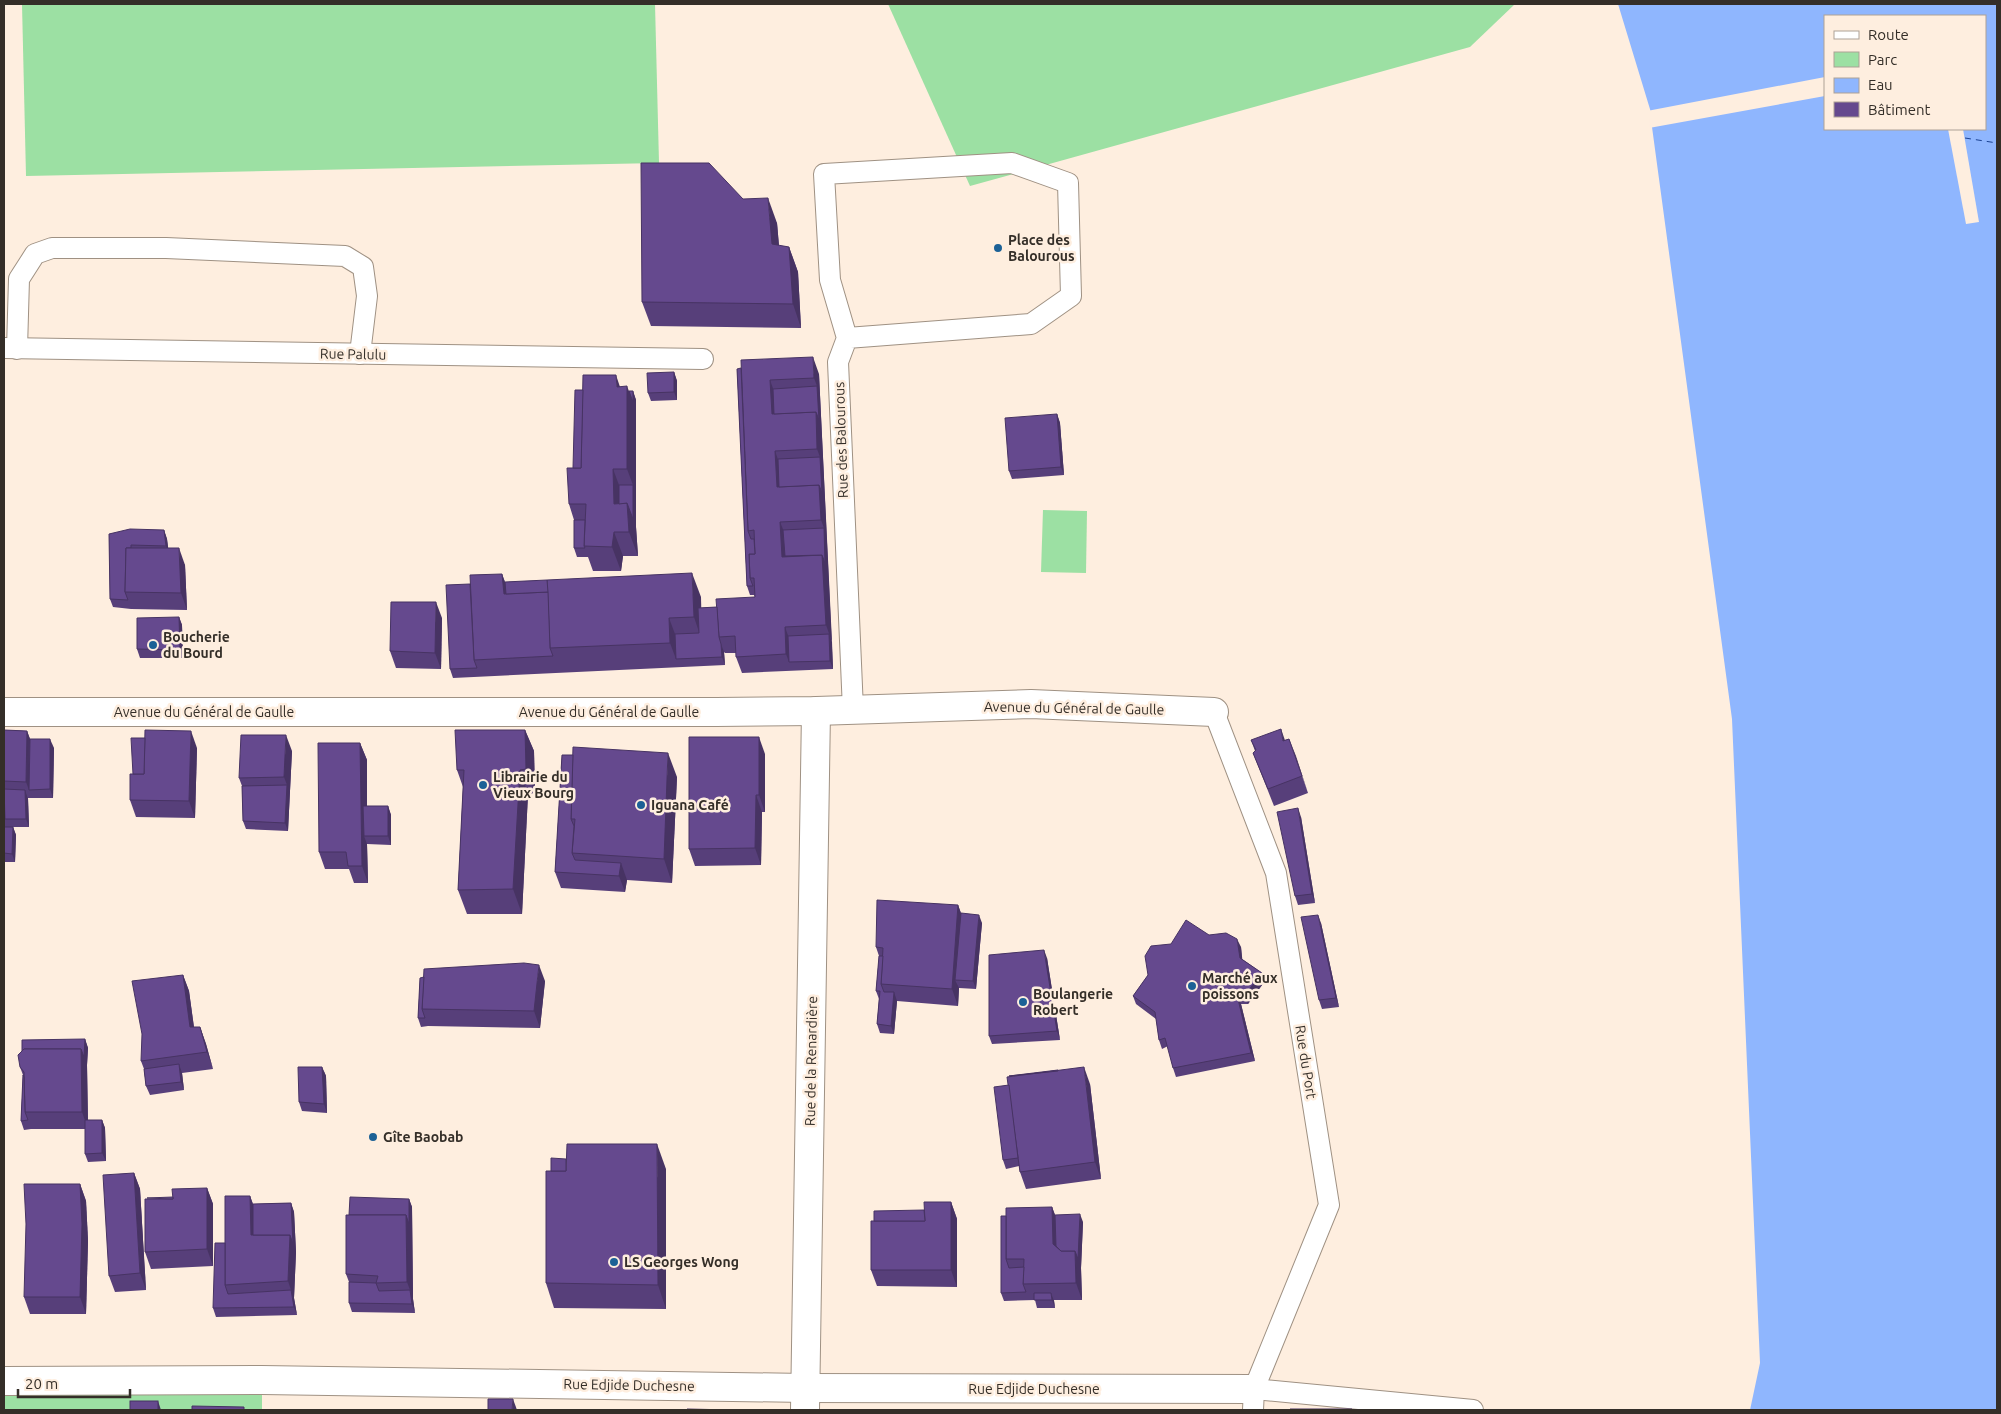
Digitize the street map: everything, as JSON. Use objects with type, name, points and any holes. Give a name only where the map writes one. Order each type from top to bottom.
[{"type":"street","name":"Avenue du Général de Gaulle","points":[[4,712],[816,712],[1031,704],[1214,712]]},
{"type":"street","name":"Rue de la Renardière","points":[[806,1399],[816,712]]},
{"type":"street","name":"Rue Edjide Duchesne","points":[[4,1381],[262,1380],[806,1399],[1254,1400]]},
{"type":"lane","points":[[1012,163],[1068,183],[1071,296],[1031,324],[847,338],[830,280],[824,174],[1012,163]]},
{"type":"lane","points":[[10,348],[19,279],[35,254],[52,248],[166,248],[346,256],[362,267],[367,296],[360,354]]},
{"type":"lane","name":"Rue des Balourous","points":[[847,338],[838,362],[853,710]]},
{"type":"lane","name":"Rue Palulu","points":[[10,348],[703,360]]},
{"type":"lane","name":"Rue du Port","points":[[1214,712],[1276,873],[1329,1205],[1254,1400]]},
{"type":"lane","points":[[1254,1400],[1473,1410]]},
{"type":"green space","points":[[22,4],[655,4],[659,163],[26,176]]},
{"type":"green space","points":[[888,4],[1515,4],[1470,47],[970,186]]},
{"type":"green space","points":[[1043,510],[1087,511],[1086,573],[1041,572]]},
{"type":"green space","points":[[262,1380],[262,1410],[4,1410],[4,1381]]},
{"type":"water","points":[[1618,4],[1997,4],[1997,1410],[1750,1410],[1760,1363],[1732,719],[1652,127],[1653,119]]},
{"type":"pier","points":[[1824,77],[1824,96],[1649,128],[1650,119],[1647,111]]},
{"type":"pier","points":[[1948,130],[1963,130],[1979,222],[1966,224]]},
{"type":"building","points":[[641,163],[709,163],[743,199],[768,198],[772,244],[789,247],[793,304],[642,302]]},
{"type":"building","points":[[813,357],[814,378],[770,380],[772,414],[816,412],[817,449],[775,451],[777,487],[819,485],[821,520],[780,522],[782,557],[822,555],[826,625],[785,627],[786,654],[736,657],[735,636],[719,637],[716,599],[755,597],[754,578],[750,578],[749,554],[755,554],[754,530],[748,531],[741,360]]},
{"type":"building","points":[[741,368],[748,531],[751,539],[754,539],[755,554],[749,554],[750,578],[753,586],[747,586],[737,369]]},
{"type":"building","points":[[674,372],[674,392],[648,393],[647,373]]},
{"type":"building","points":[[583,375],[616,375],[617,387],[627,386],[627,469],[613,469],[614,504],[627,503],[629,532],[614,532],[612,547],[584,546],[586,504],[569,504],[567,468],[581,468]]},
{"type":"building","points":[[817,386],[819,420],[816,412],[774,414],[773,389]]},
{"type":"building","points":[[575,390],[583,390],[581,468],[573,468]]},
{"type":"building","points":[[629,391],[633,391],[633,402]]},
{"type":"building","points":[[1057,414],[1061,467],[1009,471],[1005,418]]},
{"type":"building","points":[[820,457],[822,493],[819,485],[779,487],[778,459]]},
{"type":"building","points":[[619,485],[633,485],[633,519],[627,503],[619,504]]},
{"type":"building","points":[[574,520],[585,520],[585,548],[574,548]]},
{"type":"building","points":[[824,528],[825,563],[822,555],[785,556],[783,530]]},
{"type":"building","points":[[130,529],[164,530],[166,546],[131,545],[131,548],[126,548],[125,592],[128,600],[110,599],[109,534]]},
{"type":"building","points":[[126,548],[179,548],[181,593],[125,592]]},
{"type":"building","points":[[692,573],[694,617],[669,618],[670,643],[550,648],[547,580]]},
{"type":"building","points":[[502,574],[504,594],[548,592],[550,648],[553,656],[474,660],[470,575]]},
{"type":"building","points":[[547,580],[548,592],[506,594],[505,582]]},
{"type":"building","points":[[470,584],[474,660],[477,668],[450,669],[446,585]]},
{"type":"building","points":[[391,602],[436,602],[435,653],[390,651]]},
{"type":"building","points":[[717,607],[722,657],[676,659],[675,634],[699,633],[698,608]]},
{"type":"building","points":[[179,617],[180,650],[137,649],[137,618]]},
{"type":"building","points":[[829,634],[830,661],[789,662],[788,636]]},
{"type":"building","points":[[1281,729],[1283,741],[1289,739],[1302,776],[1268,789],[1253,753],[1256,750],[1251,740]]},
{"type":"building","points":[[4,730],[27,731],[26,782],[4,781]]},
{"type":"building","points":[[145,730],[191,731],[189,801],[130,800],[130,774],[144,774]]},
{"type":"building","points":[[455,730],[525,730],[526,769],[520,770],[513,889],[458,890],[464,770],[457,770]]},
{"type":"building","points":[[241,735],[286,735],[284,777],[239,778]]},
{"type":"building","points":[[689,737],[759,737],[759,795],[756,795],[755,848],[689,849]]},
{"type":"building","points":[[131,738],[145,738],[144,774],[133,774]]},
{"type":"building","points":[[30,739],[50,739],[50,789],[29,790]]},
{"type":"building","points":[[318,743],[360,743],[362,866],[348,866],[346,852],[319,852]]},
{"type":"building","points":[[573,747],[668,753],[664,859],[572,853],[575,819],[571,819]]},
{"type":"building","points":[[562,755],[573,755],[571,819],[574,826],[572,853],[575,860],[621,863],[619,876],[555,872]]},
{"type":"building","points":[[287,785],[285,823],[243,821],[242,786]]},
{"type":"building","points":[[4,789],[25,790],[26,819],[5,819]]},
{"type":"building","points":[[363,806],[388,806],[388,836],[364,836]]},
{"type":"building","points":[[1298,808],[1312,894],[1295,896],[1277,812]]},
{"type":"building","points":[[4,827],[13,827],[12,854],[4,853]]},
{"type":"building","points":[[877,900],[958,905],[952,989],[881,984],[883,948],[876,947]]},
{"type":"building","points":[[961,913],[979,915],[973,981],[955,980]]},
{"type":"building","points":[[1318,915],[1336,998],[1319,1000],[1301,917]]},
{"type":"building","points":[[1186,920],[1209,935],[1226,933],[1237,939],[1240,958],[1262,973],[1244,996],[1237,995],[1251,1053],[1173,1068],[1165,1038],[1159,1040],[1155,1012],[1133,996],[1148,975],[1145,956],[1151,946],[1171,944]]},
{"type":"building","name":"Boulangerie Robert","points":[[1044,950],[1057,1031],[989,1036],[989,955]]},
{"type":"building","points":[[879,956],[883,956],[881,984],[884,992],[894,992],[891,1026],[877,1024],[880,991],[876,991]]},
{"type":"building","points":[[524,963],[539,965],[534,1011],[422,1009],[424,969]]},
{"type":"building","points":[[183,975],[190,1027],[200,1027],[207,1052],[141,1061],[142,1034],[132,981]]},
{"type":"building","points":[[424,977],[422,1009],[425,1018],[418,1018],[420,978]]},
{"type":"building","points":[[85,1039],[84,1057],[81,1049],[24,1049],[22,1052],[22,1040]]},
{"type":"building","points":[[24,1049],[81,1049],[82,1112],[25,1112],[24,1072],[20,1067],[18,1055]]},
{"type":"building","points":[[179,1064],[181,1082],[146,1086],[144,1069]]},
{"type":"building","points":[[298,1067],[322,1067],[324,1104],[299,1102]]},
{"type":"building","points":[[1084,1067],[1095,1162],[1020,1172],[1007,1077]]},
{"type":"building","points":[[1058,1070],[1058,1071],[1009,1076]]},
{"type":"building","points":[[23,1075],[25,1112],[28,1120],[21,1121]]},
{"type":"building","points":[[1009,1085],[1018,1158],[1003,1160],[994,1087]]},
{"type":"building","points":[[85,1120],[102,1120],[102,1153],[85,1154]]},
{"type":"building","points":[[567,1144],[657,1144],[658,1285],[546,1283],[546,1171],[566,1171]]},
{"type":"building","points":[[551,1158],[566,1159],[566,1171],[551,1171]]},
{"type":"building","points":[[134,1173],[140,1273],[109,1276],[103,1175]]},
{"type":"building","points":[[24,1184],[80,1184],[82,1224],[80,1297],[24,1297],[26,1224]]},
{"type":"building","points":[[207,1188],[207,1249],[145,1252],[145,1199],[173,1199],[172,1189]]},
{"type":"building","points":[[225,1196],[250,1196],[251,1235],[290,1235],[288,1281],[225,1285]]},
{"type":"building","points":[[173,1197],[173,1199],[147,1198]]},
{"type":"building","points":[[350,1197],[409,1199],[409,1224],[406,1215],[349,1215]]},
{"type":"building","points":[[924,1202],[951,1202],[951,1270],[871,1270],[871,1221],[925,1221]]},
{"type":"building","points":[[291,1203],[293,1244],[290,1235],[253,1235],[253,1204]]},
{"type":"building","points":[[1052,1207],[1053,1244],[1061,1251],[1075,1251],[1076,1283],[1023,1284],[1024,1259],[1006,1259],[1006,1208]]},
{"type":"building","points":[[924,1210],[925,1221],[874,1221],[874,1211]]},
{"type":"building","points":[[1080,1214],[1078,1259],[1075,1251],[1061,1251],[1056,1246],[1055,1215]]},
{"type":"building","points":[[346,1215],[406,1215],[407,1282],[376,1283],[378,1276],[346,1274]]},
{"type":"building","points":[[1001,1216],[1006,1216],[1006,1259],[1009,1268],[1024,1267],[1023,1284],[1026,1292],[1001,1293]]},
{"type":"building","points":[[215,1243],[225,1243],[225,1285],[228,1294],[291,1290],[294,1307],[213,1308]]},
{"type":"building","points":[[349,1282],[376,1283],[379,1291],[410,1290],[412,1304],[349,1303]]},
{"type":"building","points":[[1034,1293],[1051,1293],[1052,1300],[1034,1300]]},
{"type":"building","points":[[488,1399],[513,1399],[512,1410],[488,1410]]},
{"type":"building","points":[[130,1401],[158,1401],[158,1410],[130,1410]]},
{"type":"building","points":[[192,1406],[244,1407],[244,1410],[192,1410]]},
{"type":"building","points":[[687,1409],[733,1410],[687,1410]]},
{"type":"building","points":[[1352,1409],[1353,1410],[1289,1410]]},
{"type":"ferry route","points":[[1965,138],[1997,143]]},
{"type":"place","name":"Place des Balourous","points":[[998,248]]},
{"type":"place","name":"Boucherie du Bourd","points":[[153,645]]},
{"type":"place","name":"Librairie du Vieux Bourg","points":[[483,785]]},
{"type":"place","name":"Iguana Café","points":[[641,805]]},
{"type":"place","name":"Marché aux poissons","points":[[1192,986]]},
{"type":"place","name":"Boulangerie Robert","points":[[1023,1002]]},
{"type":"place","name":"Gîte Baobab","points":[[373,1137]]},
{"type":"place","name":"LS Georges Wong","points":[[614,1262]]}]
